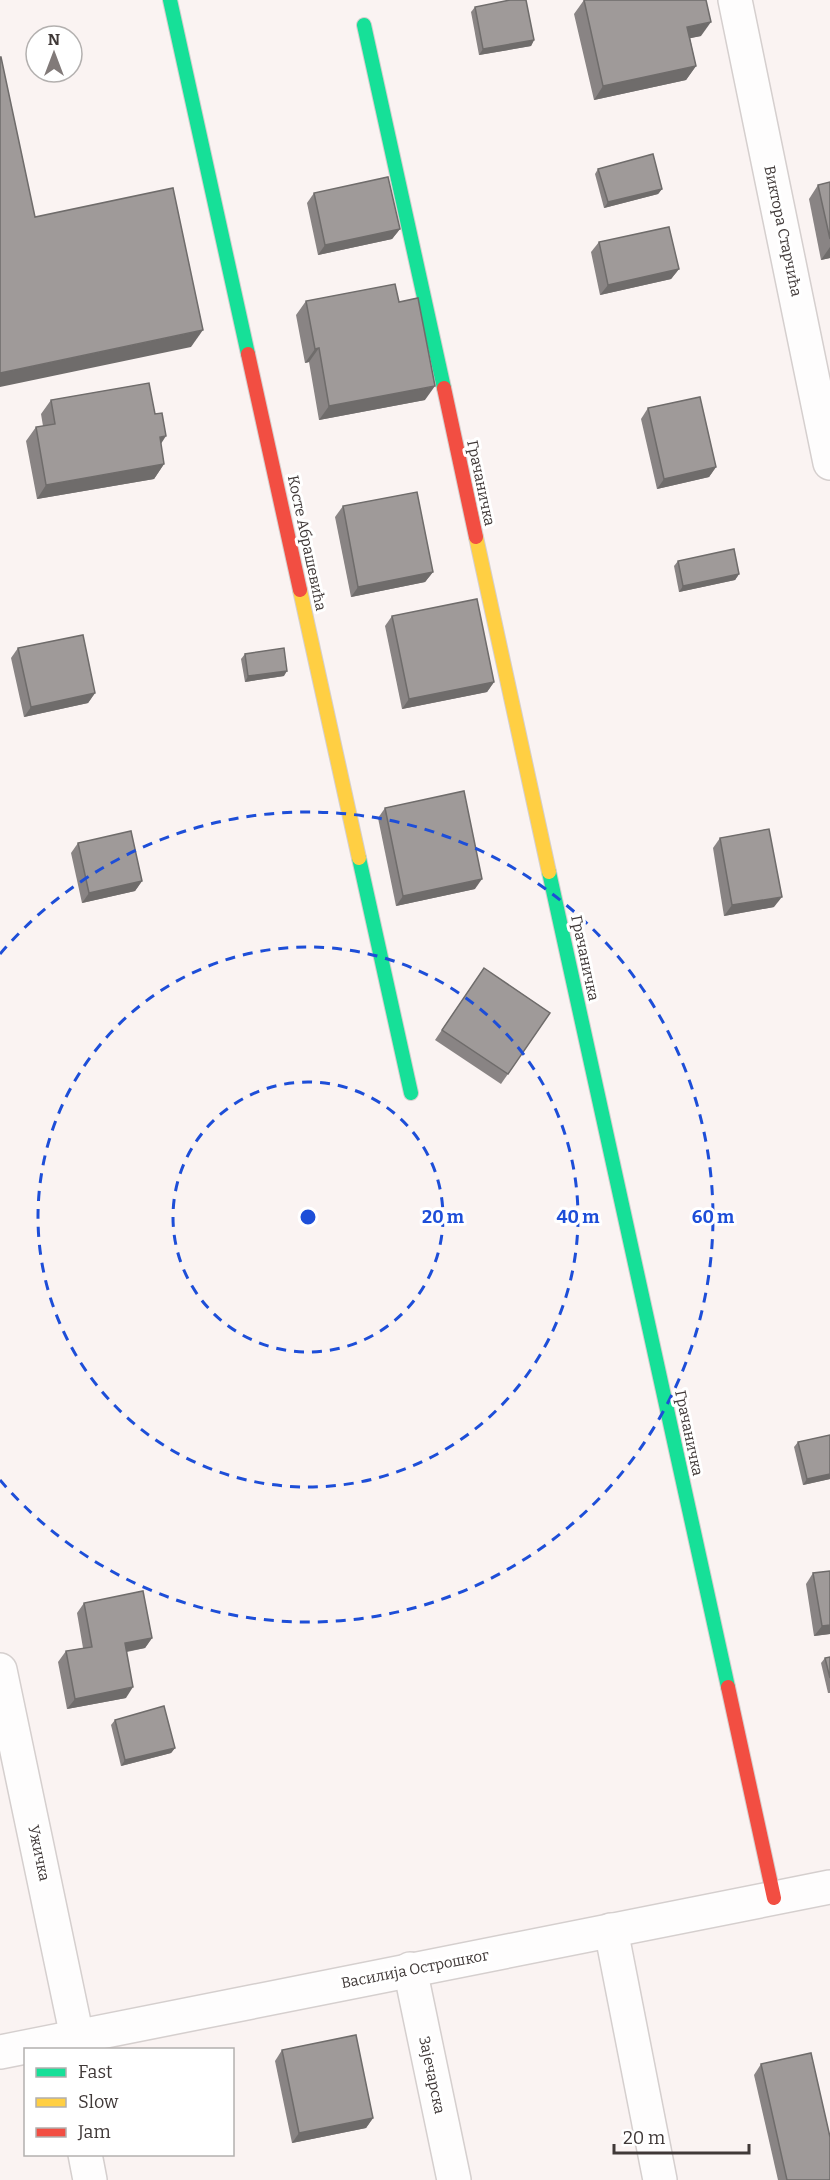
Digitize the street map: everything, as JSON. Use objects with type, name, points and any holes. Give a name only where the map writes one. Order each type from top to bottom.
[{"type":"street","name":"Косте Абрашевића","points":[[170,0],[411,1093]]},
{"type":"street","name":"Виктора Старчића","points":[[735,0],[830,463]]},
{"type":"street","name":"Грачаничка","points":[[364,25],[774,1898]]},
{"type":"street","name":"Ужичка","points":[[0,1670],[67,2042]]},
{"type":"street","name":"Василија Острошког","points":[[27,2048],[67,2042],[410,1969],[830,1887]]},
{"type":"street","points":[[611,1930],[660,2180]]},
{"type":"street","name":"Зајечарска","points":[[410,1969],[454,2180]]},
{"type":"street","name":"Василија Острошког","points":[[0,2052],[24,2048]]},
{"type":"street","points":[[85,2156],[90,2180]]},
{"type":"building","points":[[510,0],[526,0],[534,40],[483,49],[475,7]]},
{"type":"building","points":[[584,0],[706,0],[711,22],[687,27],[696,66],[603,86]]},
{"type":"building","points":[[0,57],[35,217],[173,188],[203,330],[0,373]]},
{"type":"building","points":[[653,154],[662,189],[608,202],[598,169]]},
{"type":"building","points":[[388,177],[400,229],[325,245],[314,193]]},
{"type":"building","points":[[830,182],[830,239],[818,185]]},
{"type":"building","points":[[669,227],[679,269],[608,285],[599,242]]},
{"type":"building","points":[[395,284],[399,302],[418,298],[435,386],[329,406],[319,348],[315,349],[306,301]]},
{"type":"building","points":[[149,383],[155,414],[162,413],[166,436],[160,437],[164,464],[46,485],[36,427],[55,424],[51,400]]},
{"type":"building","points":[[700,397],[716,467],[664,479],[648,408]]},
{"type":"building","points":[[417,492],[433,572],[358,587],[343,506]]},
{"type":"building","points":[[734,549],[739,574],[683,586],[678,561]]},
{"type":"building","points":[[477,599],[494,682],[409,699],[392,616]]},
{"type":"building","points":[[83,635],[95,693],[31,707],[18,648]]},
{"type":"building","points":[[284,648],[287,671],[248,676],[245,654]]},
{"type":"building","points":[[464,791],[482,879],[403,896],[385,808]]},
{"type":"building","points":[[769,829],[782,897],[732,905],[720,838]]},
{"type":"building","points":[[131,831],[142,881],[89,893],[78,843]]},
{"type":"building","points":[[484,968],[550,1013],[508,1074],[442,1030]]},
{"type":"building","points":[[830,1435],[830,1474],[807,1479],[798,1442]]},
{"type":"building","points":[[830,1571],[830,1625],[822,1626],[813,1573]]},
{"type":"building","points":[[143,1591],[152,1638],[125,1643],[133,1687],[75,1699],[66,1651],[92,1647],[84,1603]]},
{"type":"building","points":[[830,1657],[830,1678],[825,1658]]},
{"type":"building","points":[[164,1706],[175,1748],[125,1760],[115,1720]]},
{"type":"building","points":[[356,2035],[373,2118],[299,2133],[282,2050]]},
{"type":"building","points":[[811,2053],[830,2137],[830,2180],[787,2180],[761,2064]]},
{"type":"traffic: fast","points":[[170,0],[248,354]]},
{"type":"traffic: fast","points":[[364,25],[444,388]]},
{"type":"traffic: fast","points":[[359,858],[411,1093]]},
{"type":"traffic: fast","points":[[549,872],[728,1687]]},
{"type":"traffic: slow","points":[[476,537],[549,872]]},
{"type":"traffic: slow","points":[[300,590],[359,858]]},
{"type":"traffic: jam","points":[[248,354],[300,590]]},
{"type":"traffic: jam","points":[[444,388],[476,537]]},
{"type":"traffic: jam","points":[[728,1687],[774,1898]]}]
